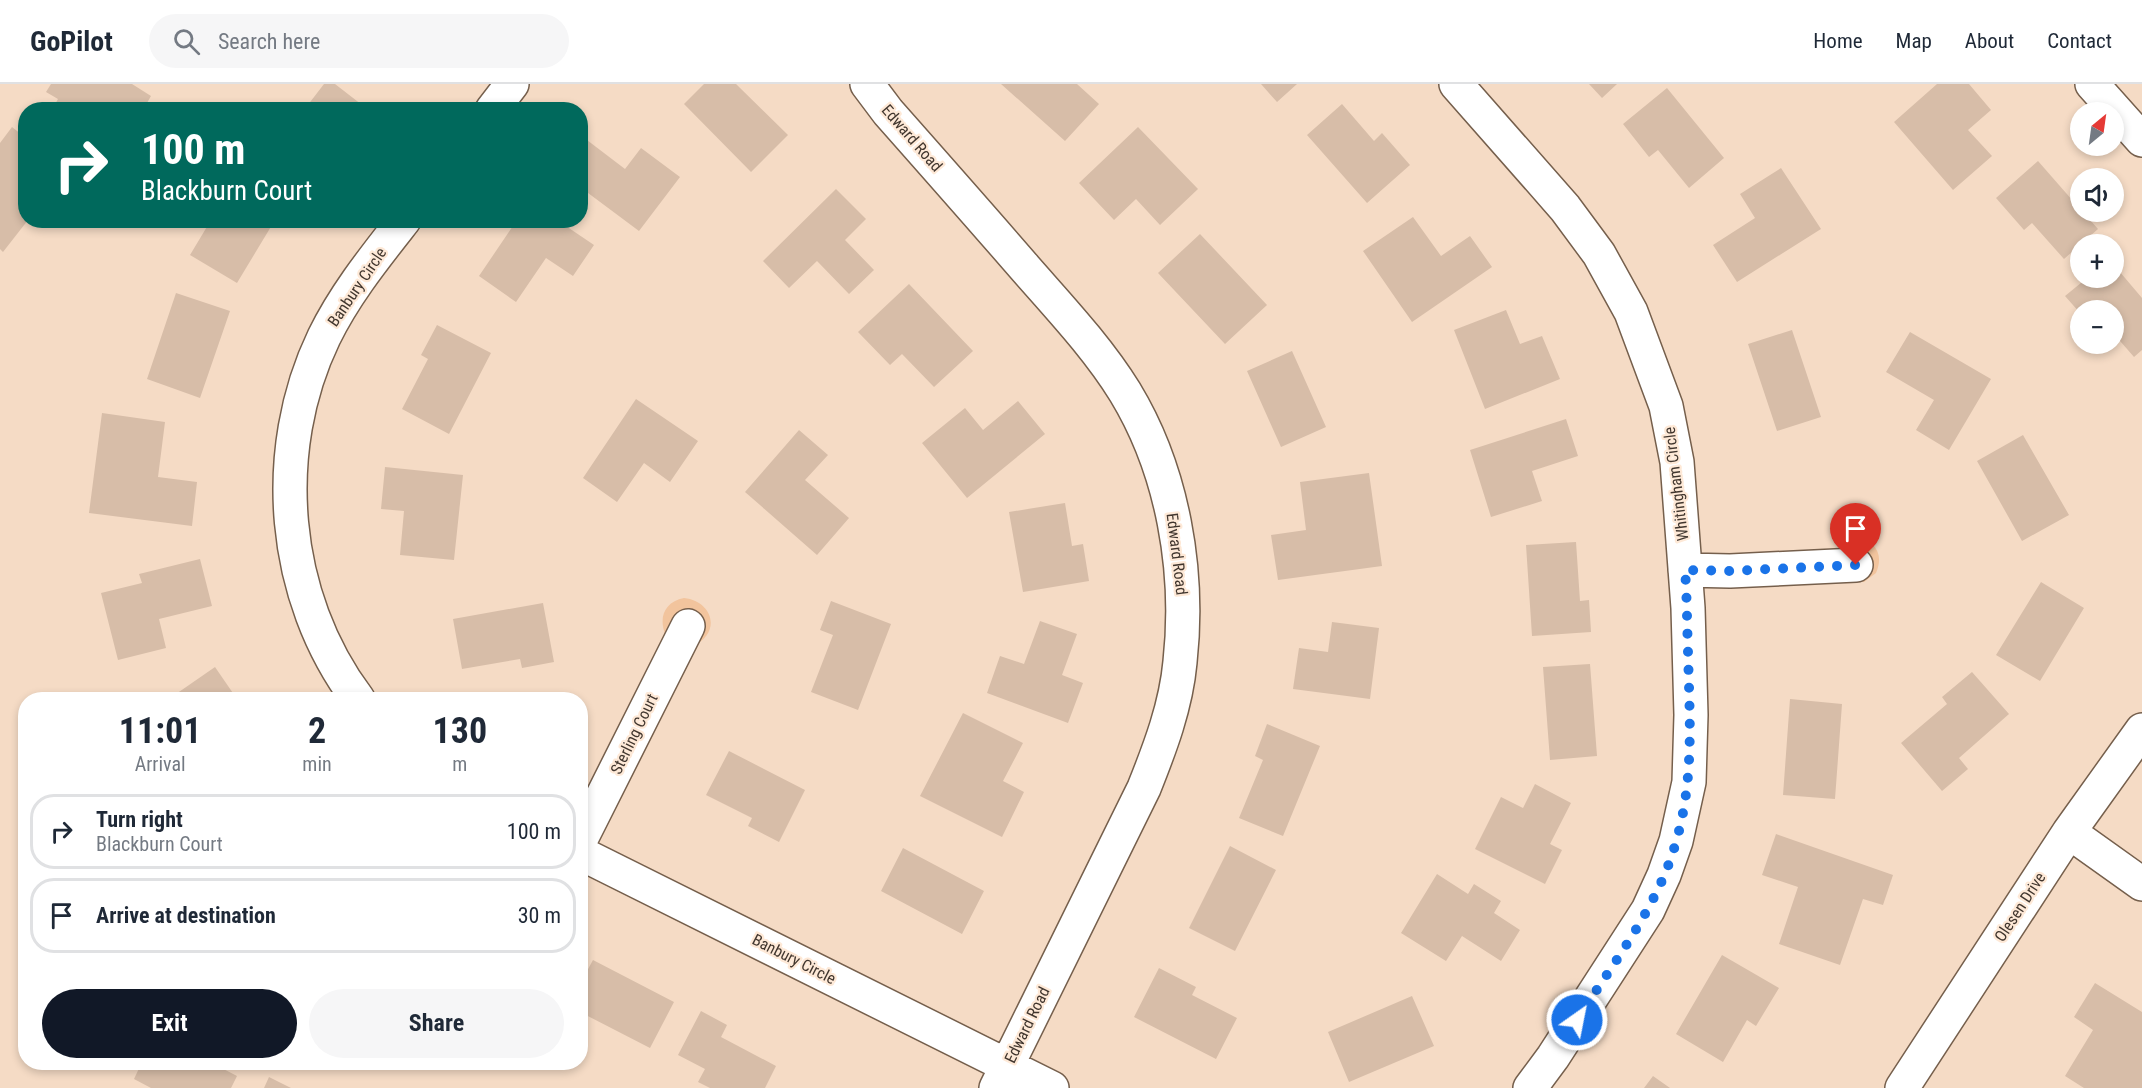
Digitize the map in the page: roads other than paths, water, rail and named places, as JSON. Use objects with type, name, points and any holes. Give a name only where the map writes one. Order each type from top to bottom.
[{"type":"street","points":[[498,102],[512,84]]},
{"type":"street","name":"Edward Road","points":[[867,84],[888,112],[1086,336],[1125,392],[1154,454],[1170,506],[1178,543],[1183,602],[1180,663],[1171,712],[1157,757],[1144,788],[1001,1077]]},
{"type":"street","name":"Whitingham Circle","points":[[1456,84],[1565,208],[1599,254],[1631,312],[1666,406],[1677,462],[1688,608],[1691,726],[1689,782],[1676,841],[1648,910],[1553,1057],[1530,1088]]},
{"type":"street","points":[[2092,84],[2142,140]]},
{"type":"street","name":"Banbury Circle","points":[[354,692],[327,650],[304,590],[297,562],[290,514],[291,454],[298,410],[311,367],[324,336],[343,302],[398,228]]},
{"type":"street","points":[[1685,570],[1730,571],[1856,565]]},
{"type":"street","name":"Sterling Court","points":[[588,826],[688,626]]},
{"type":"street","name":"Olesen Drive","points":[[1902,1088],[2069,832],[2142,730]]},
{"type":"street","points":[[2069,832],[2142,884]]},
{"type":"street","name":"Banbury Circle","points":[[588,857],[1001,1077]]},
{"type":"street","points":[[1001,1077],[1052,1088]]}]
